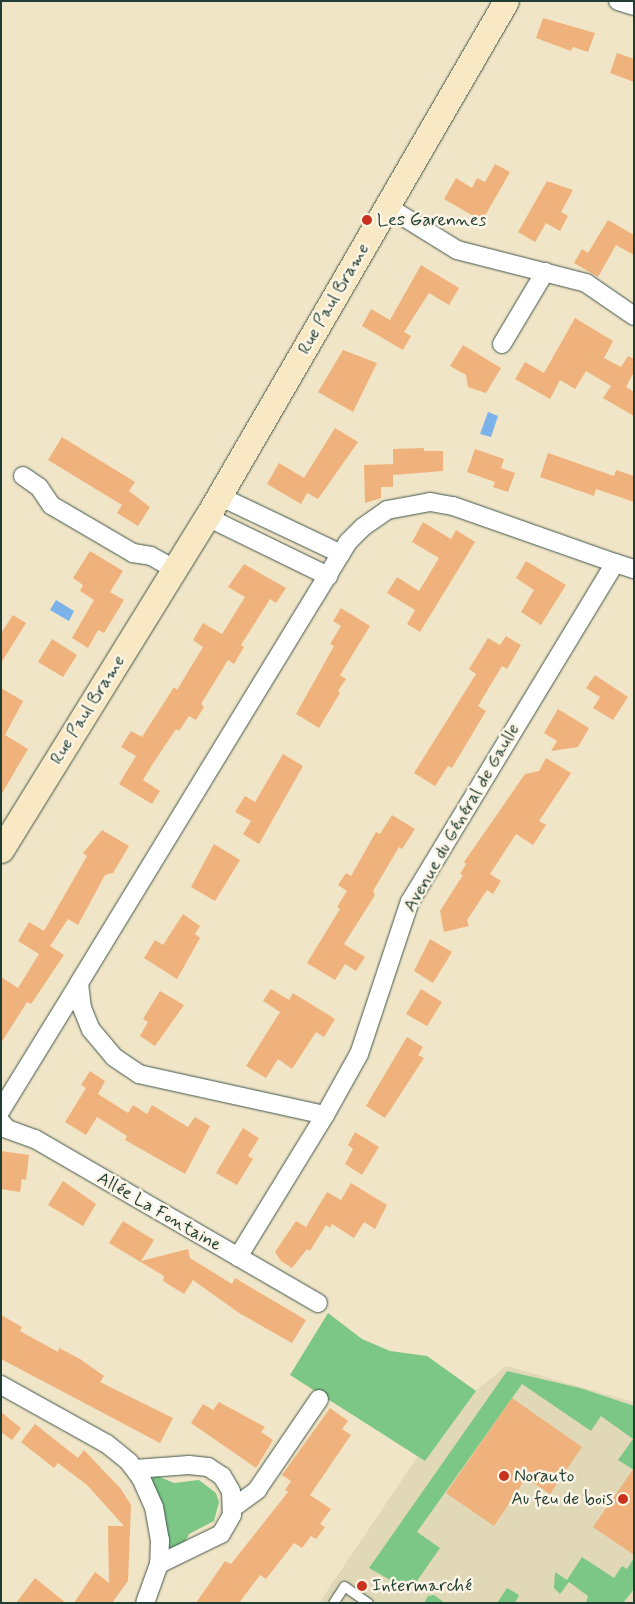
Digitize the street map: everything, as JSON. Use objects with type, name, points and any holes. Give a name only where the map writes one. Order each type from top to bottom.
[{"type":"street","name":"Rue Paul Brame","points":[[1,850],[207,517],[506,1]]},
{"type":"street","points":[[618,1],[634,6]]},
{"type":"street","points":[[388,207],[457,250],[594,286],[634,316]]},
{"type":"street","points":[[502,344],[545,272]]},
{"type":"street","points":[[23,476],[39,487],[51,505],[133,553],[151,556],[174,569]]},
{"type":"street","points":[[219,496],[340,554]]},
{"type":"street","points":[[1,1110],[340,554],[355,534],[378,515],[403,505],[430,502],[453,506],[634,569]]},
{"type":"street","points":[[207,517],[328,576]]},
{"type":"street","name":"Avenue du Général de Gaulle","points":[[238,1257],[325,1115],[359,1054],[410,901],[616,563]]},
{"type":"street","points":[[79,983],[82,1008],[91,1030],[114,1057],[139,1074],[325,1115]]},
{"type":"street","name":"Allée La Fontaine","points":[[1,1122],[8,1129],[35,1139],[318,1303]]},
{"type":"street","points":[[1,1385],[107,1444],[135,1470],[157,1517],[158,1564],[153,1585],[145,1603]]},
{"type":"street","points":[[158,1564],[220,1534],[234,1507],[257,1490],[319,1399]]},
{"type":"street","points":[[135,1470],[189,1465],[208,1467],[228,1483],[234,1507]]},
{"type":"lane","points":[[333,1603],[344,1586],[368,1603]]},
{"type":"shaded area","points":[[506,1366],[634,1402],[634,1603],[319,1603],[418,1456],[425,1461],[476,1391]]},
{"type":"green space","points":[[328,1313],[362,1339],[390,1351],[427,1356],[476,1391],[425,1461],[290,1375]]},
{"type":"green space","points":[[507,1371],[580,1388],[634,1406],[634,1470],[618,1460],[633,1439],[601,1416],[591,1431],[522,1384],[417,1532],[440,1548],[410,1591],[369,1568]]},
{"type":"green space","points":[[155,1475],[174,1483],[199,1480],[216,1493],[219,1502],[214,1521],[189,1534],[185,1542],[172,1548],[168,1547],[150,1482]]},
{"type":"green space","points":[[582,1557],[614,1578],[622,1566],[627,1569],[634,1558],[634,1589],[623,1603],[586,1603],[588,1596],[569,1582],[560,1594],[554,1588],[555,1572],[567,1580]]},
{"type":"green space","points":[[507,1588],[519,1595],[515,1603],[497,1603]]},
{"type":"green space","points":[[434,1595],[445,1603],[424,1603],[428,1596]]},
{"type":"water","points":[[488,412],[498,416],[491,437],[480,434]]},
{"type":"water","points":[[56,600],[74,611],[69,621],[50,610]]},
{"type":"building","points":[[543,18],[595,33],[588,52],[573,47],[571,51],[536,38]]},
{"type":"building","points":[[617,53],[634,59],[634,82],[610,73]]},
{"type":"building","points":[[495,164],[510,172],[482,221],[444,199],[456,178],[472,188],[477,178],[485,182]]},
{"type":"building","points":[[547,181],[573,190],[561,212],[568,216],[560,231],[546,223],[535,242],[518,232]]},
{"type":"building","points":[[608,220],[634,235],[634,255],[616,245],[598,277],[574,263],[582,249],[588,253]]},
{"type":"building","points":[[421,265],[459,288],[449,305],[429,293],[404,332],[411,336],[403,350],[362,326],[371,309],[390,320]]},
{"type":"building","points":[[575,318],[613,341],[604,358],[621,367],[628,356],[634,359],[634,372],[626,387],[634,392],[634,416],[603,398],[611,386],[586,371],[575,389],[560,380],[550,399],[515,379],[525,362],[544,373]]},
{"type":"building","points":[[463,345],[501,368],[486,393],[468,387],[466,375],[450,366]]},
{"type":"building","points":[[343,350],[377,363],[353,412],[318,392]]},
{"type":"building","points":[[335,428],[358,442],[318,499],[307,493],[301,504],[267,484],[279,463],[304,478]]},
{"type":"building","points":[[62,437],[135,482],[129,491],[150,507],[138,526],[117,513],[122,505],[48,460]]},
{"type":"building","points":[[424,448],[424,451],[443,451],[443,471],[393,475],[393,487],[381,487],[381,498],[365,503],[364,465],[393,464],[393,449]]},
{"type":"building","points":[[475,449],[504,459],[501,468],[515,473],[508,492],[493,487],[495,482],[467,472]]},
{"type":"building","points":[[548,453],[614,476],[616,470],[634,476],[634,502],[596,489],[594,496],[540,477]]},
{"type":"building","points":[[423,522],[451,539],[456,530],[475,542],[420,632],[407,624],[415,610],[387,593],[397,577],[419,591],[439,558],[412,542]]},
{"type":"building","points":[[90,551],[123,571],[110,592],[124,600],[104,633],[98,630],[88,648],[72,638],[94,600],[80,591],[83,585],[73,578]]},
{"type":"building","points":[[526,561],[566,585],[541,625],[521,612],[534,590],[516,578]]},
{"type":"building","points":[[244,564],[286,588],[276,603],[270,599],[241,645],[244,647],[234,664],[228,660],[201,704],[204,707],[196,720],[189,716],[179,731],[176,729],[152,765],[143,780],[160,791],[152,804],[119,784],[136,756],[121,747],[131,731],[142,737],[174,687],[177,690],[203,647],[193,640],[203,623],[222,634],[245,597],[228,587]]},
{"type":"building","points":[[341,608],[370,626],[340,675],[346,679],[338,691],[340,693],[319,728],[296,714],[334,646],[330,644],[341,626],[333,621]]},
{"type":"building","points":[[13,615],[26,623],[1,663],[1,633]]},
{"type":"building","points":[[506,636],[521,645],[507,669],[502,666],[478,706],[486,711],[452,768],[448,766],[435,786],[414,773],[476,674],[469,669],[488,638],[500,645]]},
{"type":"building","points":[[52,639],[77,655],[63,677],[38,662]]},
{"type":"building","points":[[595,675],[628,697],[613,720],[593,708],[600,697],[586,688]]},
{"type":"building","points":[[1,688],[23,701],[5,735],[28,749],[1,795]]},
{"type":"building","points":[[558,709],[589,728],[578,747],[551,751],[557,741],[544,733]]},
{"type":"building","points":[[283,754],[303,766],[259,844],[243,834],[251,821],[235,812],[245,796],[255,802]]},
{"type":"building","points":[[546,758],[571,773],[539,821],[546,825],[533,845],[516,834],[490,874],[501,881],[493,894],[487,890],[467,920],[469,926],[444,932],[440,911],[463,875],[460,874],[466,864],[464,862],[525,774],[539,771]]},
{"type":"building","points":[[392,815],[415,829],[402,849],[399,847],[373,891],[375,895],[344,944],[365,957],[356,971],[345,964],[335,980],[307,963],[340,909],[337,907],[347,891],[338,885],[346,873],[351,876],[376,832],[380,834]]},
{"type":"building","points":[[102,830],[129,846],[113,873],[105,875],[78,925],[68,919],[50,946],[64,955],[31,1004],[27,1002],[1,1043],[1,977],[18,988],[39,954],[18,941],[29,922],[44,931],[87,856],[83,853]]},
{"type":"building","points":[[214,844],[240,860],[215,901],[191,887]]},
{"type":"building","points":[[183,914],[200,926],[195,934],[200,938],[177,979],[144,958],[155,940],[163,945]]},
{"type":"building","points":[[430,939],[452,952],[433,983],[414,971]]},
{"type":"building","points":[[271,989],[289,1000],[293,993],[335,1019],[324,1037],[316,1032],[292,1069],[278,1059],[266,1078],[246,1066],[280,1012],[263,1001]]},
{"type":"building","points":[[421,989],[442,1002],[427,1026],[406,1014]]},
{"type":"building","points":[[160,991],[184,1005],[155,1046],[140,1036],[148,1022],[143,1019]]},
{"type":"building","points":[[407,1037],[423,1047],[418,1055],[424,1058],[385,1118],[366,1106]]},
{"type":"building","points":[[90,1071],[105,1081],[98,1094],[128,1113],[133,1105],[147,1114],[152,1105],[188,1127],[195,1117],[210,1126],[185,1174],[125,1140],[127,1136],[97,1117],[86,1135],[65,1122],[86,1088],[81,1085]]},
{"type":"building","points":[[243,1128],[259,1138],[248,1156],[253,1159],[237,1185],[216,1173]]},
{"type":"building","points":[[355,1132],[379,1147],[362,1175],[345,1164],[353,1149],[348,1145]]},
{"type":"building","points":[[1,1151],[29,1155],[26,1180],[22,1179],[20,1192],[1,1189]]},
{"type":"building","points":[[63,1181],[96,1204],[83,1226],[48,1205]]},
{"type":"building","points":[[351,1183],[387,1205],[375,1229],[364,1222],[354,1238],[332,1224],[330,1228],[326,1225],[310,1251],[307,1249],[292,1268],[281,1261],[275,1252],[296,1221],[306,1227],[327,1192],[341,1200]]},
{"type":"building","points":[[123,1221],[154,1240],[141,1261],[188,1249],[190,1258],[232,1284],[235,1278],[306,1320],[292,1343],[239,1313],[193,1280],[184,1294],[163,1281],[164,1276],[109,1243]]},
{"type":"building","points":[[1,1315],[22,1327],[20,1331],[58,1352],[59,1348],[80,1359],[104,1376],[100,1382],[173,1418],[160,1443],[1,1359]]},
{"type":"building","points":[[512,1398],[582,1447],[550,1494],[526,1478],[494,1526],[446,1493]]},
{"type":"building","points":[[219,1402],[265,1427],[261,1432],[273,1440],[256,1468],[191,1423],[203,1404],[213,1410]]},
{"type":"building","points":[[330,1408],[348,1421],[342,1429],[351,1435],[310,1495],[331,1509],[320,1524],[325,1527],[316,1539],[311,1536],[302,1548],[294,1543],[266,1579],[260,1575],[239,1603],[196,1603],[225,1561],[231,1564],[288,1492],[285,1490],[291,1481],[282,1475]]},
{"type":"building","points":[[1,1412],[21,1428],[12,1440],[1,1432]]},
{"type":"building","points":[[35,1424],[78,1458],[84,1450],[121,1489],[131,1505],[128,1581],[112,1603],[74,1603],[95,1572],[109,1583],[108,1526],[124,1526],[87,1485],[58,1463],[54,1468],[21,1442]]},
{"type":"building","name":"Au feu de bois","points":[[634,1468],[634,1555],[593,1527]]},
{"type":"building","points":[[35,1578],[66,1603],[16,1603]]},
{"type":"place","name":"Les Garennes","points":[[367,220]]},
{"type":"place","name":"Norauto","points":[[504,1476]]},
{"type":"place","name":"Au feu de bois","points":[[623,1499]]},
{"type":"place","name":"Intermarché","points":[[362,1586]]}]
